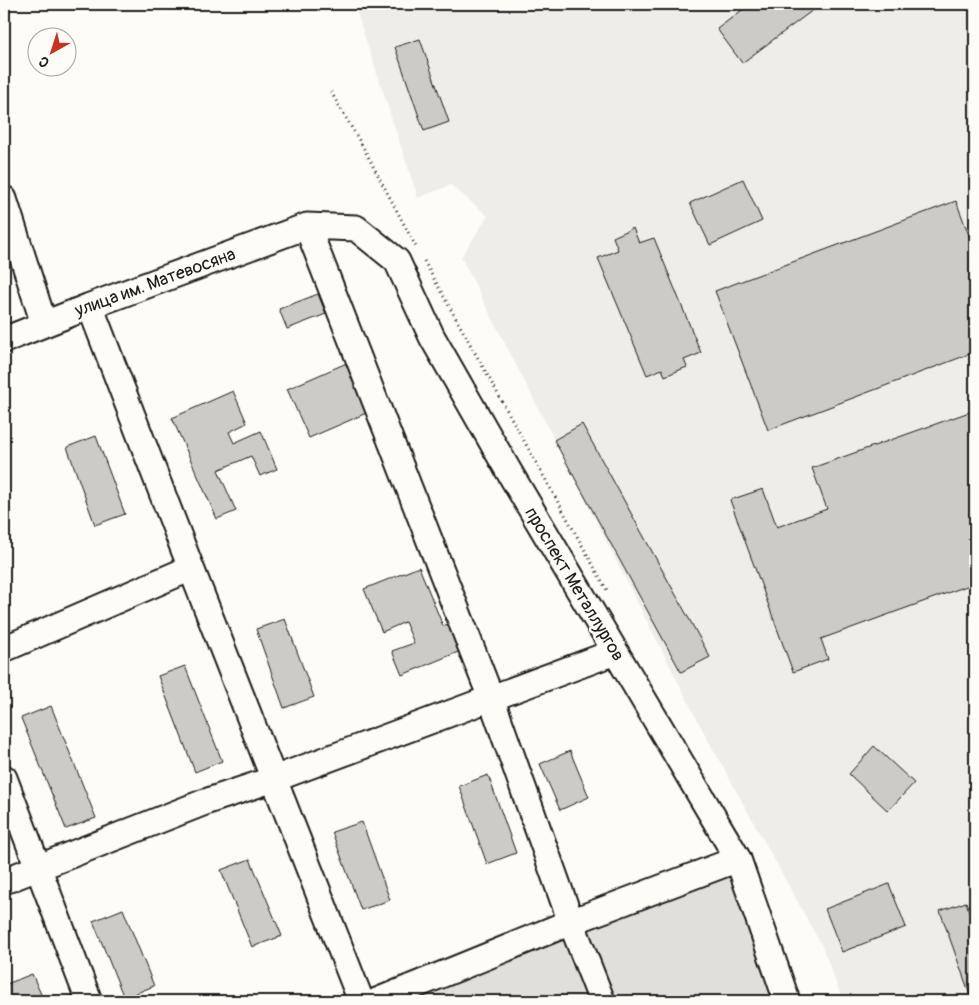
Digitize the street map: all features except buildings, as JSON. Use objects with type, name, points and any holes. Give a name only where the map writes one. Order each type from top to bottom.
[{"type":"street","points":[[4,199],[44,324]]},
{"type":"street","points":[[306,226],[491,698],[571,922],[602,1001]]},
{"type":"street","name":"улица им. Матевосяна","points":[[4,340],[306,226]]},
{"type":"street","name":"проспект Металлургов","points":[[306,226],[356,228],[397,261],[432,337],[508,470],[738,859],[787,1001]]},
{"type":"street","points":[[90,306],[190,568],[362,1001]]},
{"type":"street","points":[[4,649],[190,568]]},
{"type":"street","points":[[4,881],[205,802],[274,779],[615,652]]},
{"type":"street","points":[[4,778],[89,1001]]},
{"type":"street","points":[[378,1001],[571,922],[738,859]]},
{"type":"path","points":[[331,92],[363,146],[414,244]]},
{"type":"shaded area","points":[[354,4],[975,4],[975,1001],[843,1001],[822,946],[701,727],[461,257],[488,216],[451,185],[418,198]]},
{"type":"shaded area","points":[[733,860],[785,1001],[387,1001]]}]
